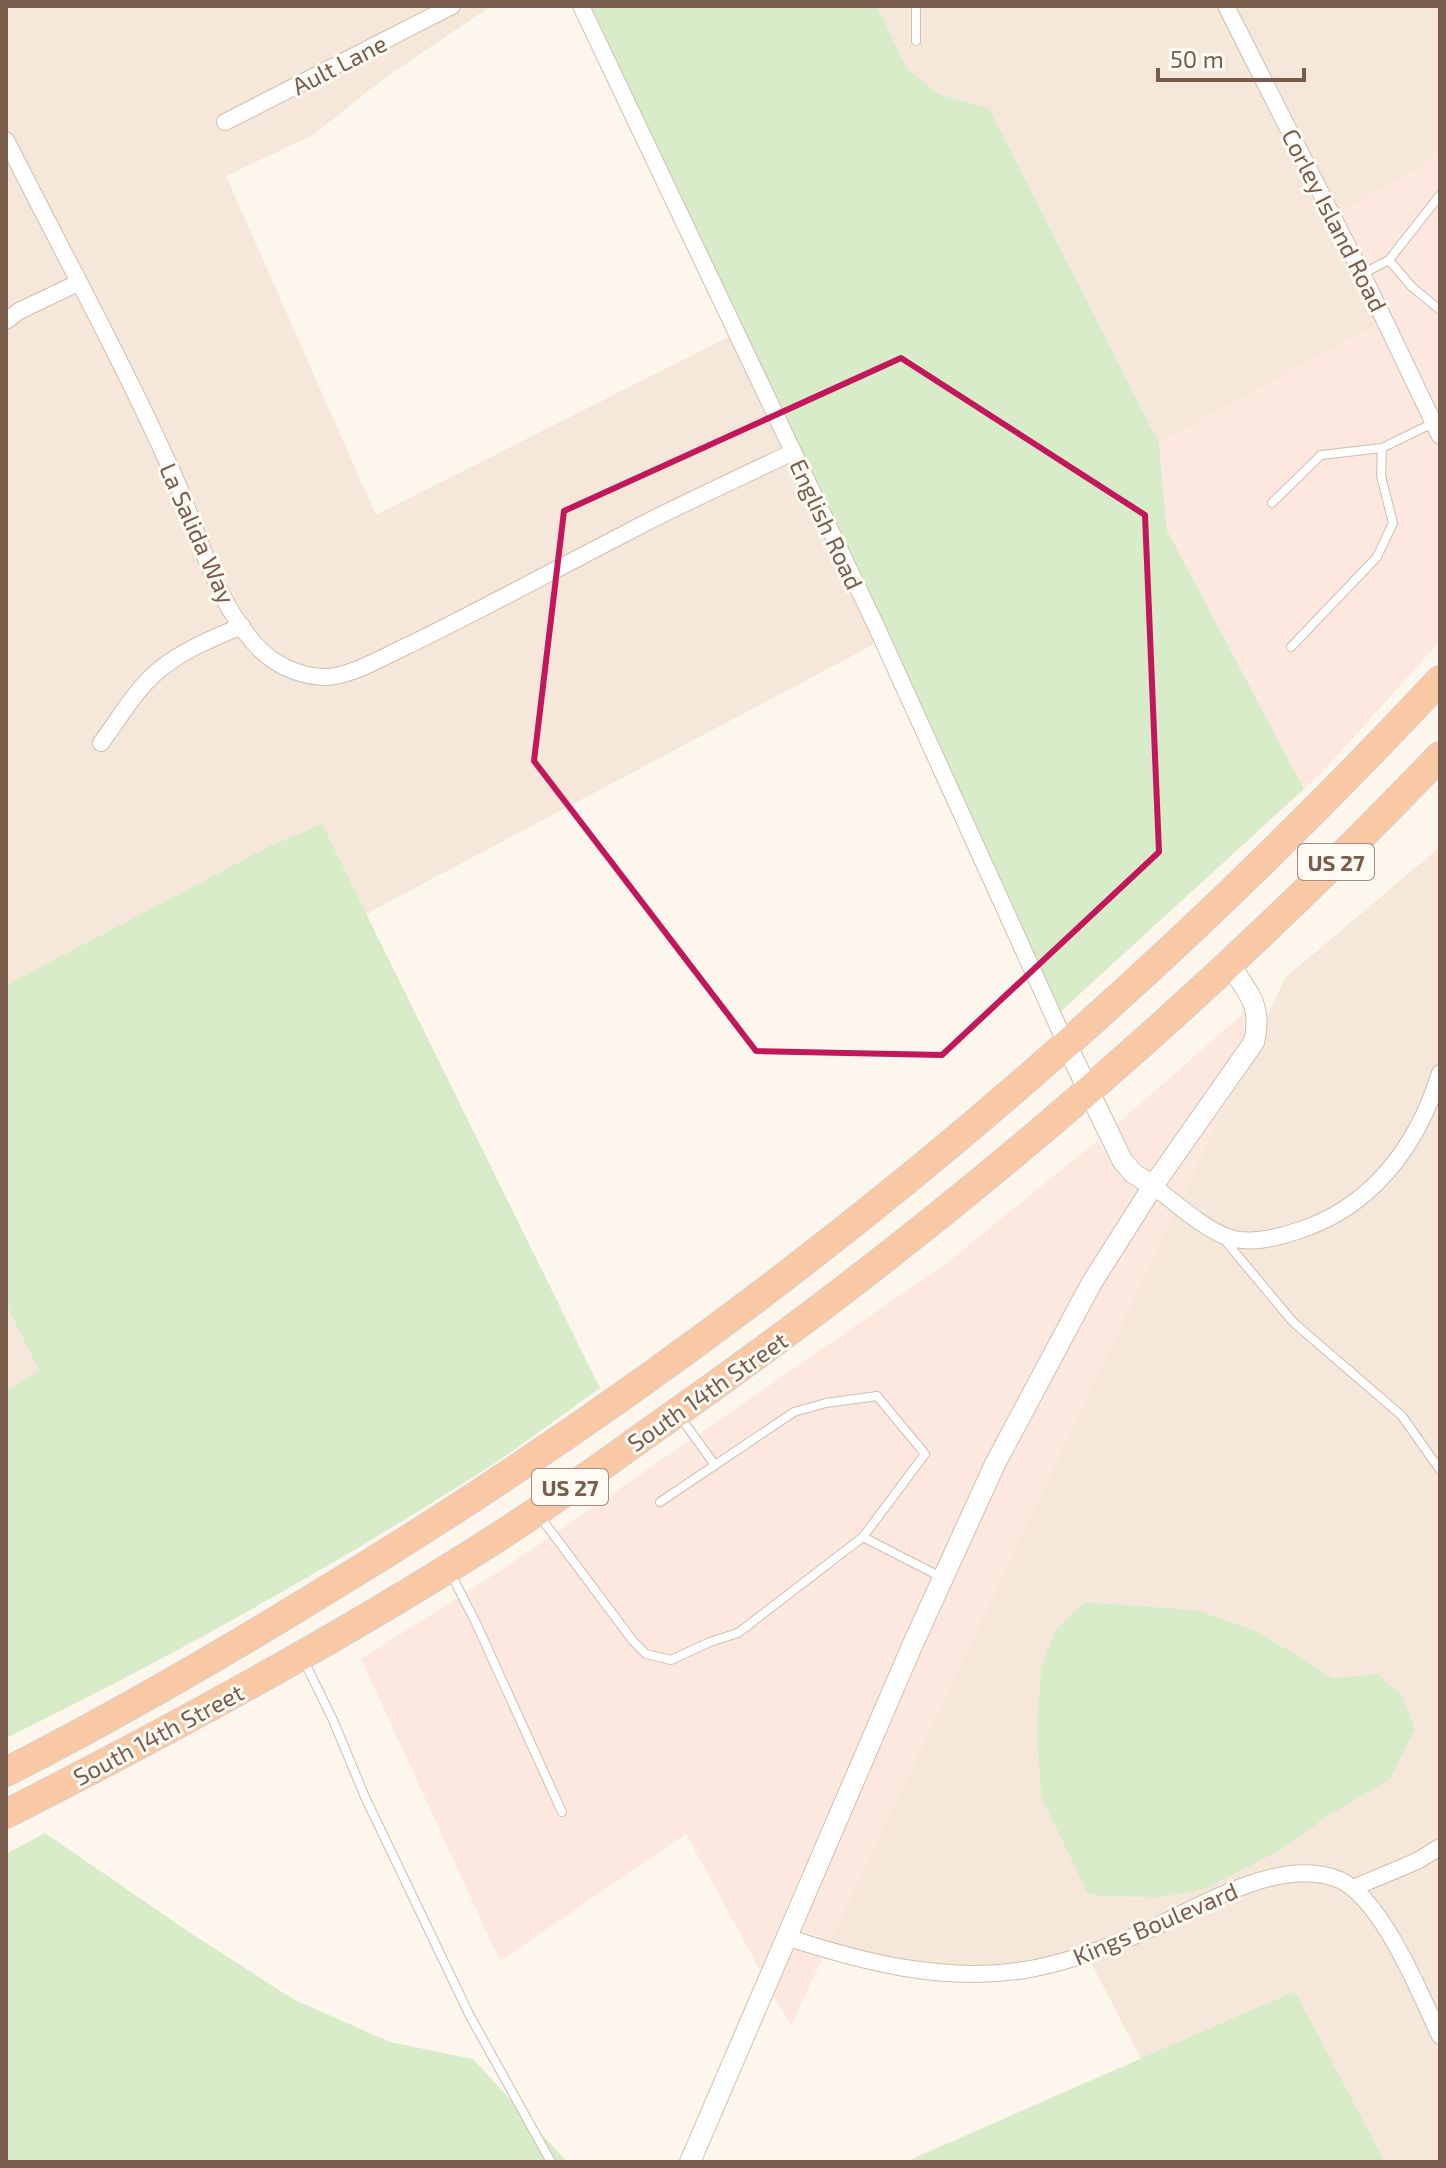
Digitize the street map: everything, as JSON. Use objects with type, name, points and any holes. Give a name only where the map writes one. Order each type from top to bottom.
[{"type":"highway","name":"US 27","points":[[1067,1046],[1234,892],[1440,680]]},
{"type":"highway","name":"US 27","points":[[1088,1092],[1314,884],[1440,756]]},
{"type":"highway","name":"South 14th Street","points":[[6,1772],[132,1705],[471,1500],[675,1360],[851,1227],[967,1133],[1067,1046]]},
{"type":"highway","name":"South 14th Street","points":[[6,1814],[149,1742],[301,1656],[536,1511],[795,1329],[1088,1092]]},
{"type":"highway","points":[[301,1656],[298,1639],[306,1621],[330,1588]]},
{"type":"street","name":"Ault Lane","points":[[225,122],[452,6]]},
{"type":"street","name":"English Road","points":[[581,6],[877,628],[1067,1046]]},
{"type":"street","name":"Corley Island Road","points":[[1226,6],[1438,426]]},
{"type":"street","name":"La Salida Way","points":[[6,140],[175,478],[212,574],[254,644],[283,667],[323,677],[336,676],[382,658],[633,529],[793,452]]},
{"type":"street","points":[[6,321],[19,311],[78,283]]},
{"type":"street","points":[[101,743],[158,670],[183,653],[242,626]]},
{"type":"street","points":[[690,2162],[995,1464],[1091,1284],[1153,1186],[1254,1042],[1258,1027],[1257,1008],[1229,964]]},
{"type":"street","points":[[1067,1046],[1122,1160],[1133,1173],[1219,1234],[1254,1241],[1318,1225],[1359,1200],[1403,1152],[1430,1105],[1440,1073]]},
{"type":"street","points":[[1440,1847],[1417,1861],[1353,1888],[1386,1927],[1440,2036]]},
{"type":"street","name":"Kings Boulevard","points":[[786,1937],[844,1957],[896,1968],[992,1973],[1065,1961],[1138,1934],[1249,1883],[1274,1876],[1329,1876],[1353,1888]]},
{"type":"lane","points":[[916,6],[916,41]]},
{"type":"lane","points":[[1362,274],[1389,260],[1440,195]]},
{"type":"lane","points":[[1389,260],[1412,287],[1440,310]]},
{"type":"lane","points":[[1272,503],[1321,455],[1382,448],[1438,426]]},
{"type":"lane","points":[[1291,647],[1377,557],[1393,523],[1381,476],[1382,448]]},
{"type":"lane","points":[[1219,1234],[1293,1322],[1402,1416],[1440,1470]]},
{"type":"lane","points":[[536,1511],[633,1641],[646,1654],[671,1660],[738,1633],[863,1537],[925,1454],[877,1396],[826,1403],[794,1412],[660,1502]]},
{"type":"lane","points":[[677,1413],[715,1465]]},
{"type":"lane","points":[[863,1537],[943,1578]]},
{"type":"lane","points":[[448,1568],[562,1812]]},
{"type":"lane","points":[[301,1656],[470,2016],[551,2162]]},
{"type":"highlighted area","points":[[901,358],[1145,515],[1159,852],[942,1055],[756,1051],[534,761],[564,511]]},
{"type":"shaded area","points":[[6,6],[491,6],[382,80],[313,135],[226,176],[376,515],[736,333],[882,640],[366,914],[322,825],[268,847],[6,985]]},
{"type":"shaded area","points":[[877,6],[1440,6],[1440,156],[1339,213],[1392,316],[1159,443],[989,108],[939,94],[907,69]]},
{"type":"shaded area","points":[[1440,156],[1440,641],[1304,789],[1167,530],[1159,443],[1392,316],[1339,213]]},
{"type":"shaded area","points":[[1440,847],[1440,2162],[1385,2162],[1295,1991],[1141,2059],[1088,1957],[987,1981],[825,1951],[1229,1097],[1265,1043],[1268,1014],[1286,977]],"holes":[[[1084,1602],[1196,1610],[1257,1631],[1333,1678],[1377,1674],[1329,1815],[1282,1849],[1041,1796],[1037,1730],[1041,1668]]]},
{"type":"shaded area","points":[[1246,1011],[1244,1039],[1150,1172],[1132,1154],[1116,1125]]},
{"type":"shaded area","points":[[1229,1097],[791,2025],[773,1994],[922,1649],[1005,1468],[1101,1288],[1162,1191]]},
{"type":"shaded area","points":[[1098,1140],[1113,1167],[1138,1190],[1081,1280],[985,1461],[760,1970],[686,1834],[500,1961],[361,1659],[509,1565],[948,1262]]},
{"type":"shaded area","points":[[6,1304],[39,1371],[6,1390]]},
{"type":"green space","points":[[579,6],[877,6],[907,69],[939,94],[989,108],[1159,443],[1167,530],[1304,789],[1060,1012]]},
{"type":"green space","points":[[322,824],[600,1388],[496,1462],[365,1544],[187,1645],[6,1738],[6,1390],[39,1371],[6,1304],[6,985],[268,847]]},
{"type":"green space","points":[[1084,1602],[1196,1610],[1257,1631],[1333,1678],[1377,1674],[1401,1694],[1415,1729],[1390,1779],[1329,1815],[1282,1849],[1205,1889],[1162,1897],[1101,1896],[1087,1892],[1041,1796],[1037,1730],[1041,1668],[1056,1631]]},
{"type":"green space","points":[[45,1833],[293,1999],[390,2042],[473,2059],[567,2162],[6,2162],[6,1854]]},
{"type":"green space","points":[[1295,1991],[1385,2162],[905,2162]]}]
